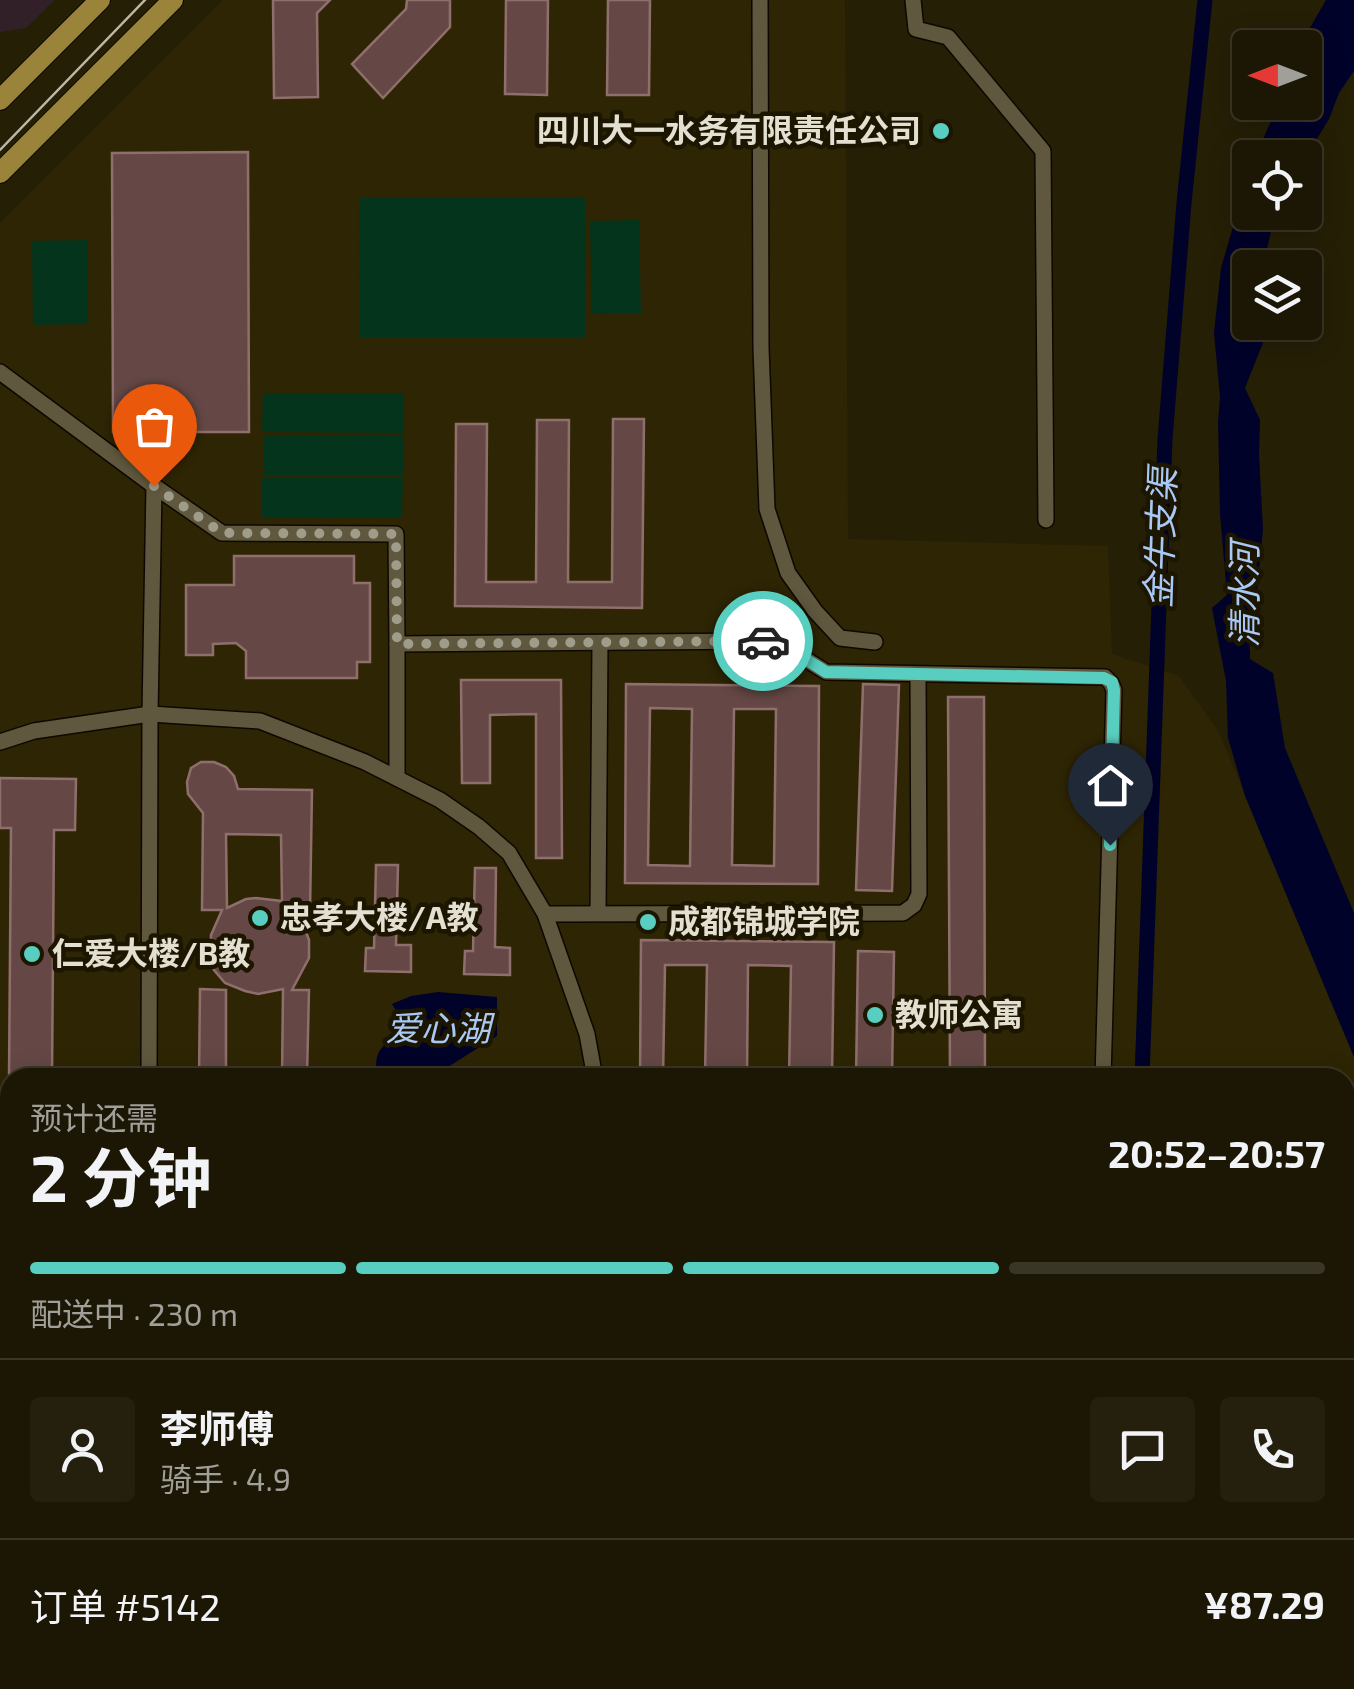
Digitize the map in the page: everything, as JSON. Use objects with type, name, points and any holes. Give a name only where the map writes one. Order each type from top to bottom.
[{"type":"main road","points":[[0,100],[100,0]]},
{"type":"main road","points":[[0,174],[173,0]]},
{"type":"street","points":[[760,0],[760,348],[767,509],[788,573],[815,611],[840,638],[875,642]]},
{"type":"street","points":[[913,0],[916,28],[948,37],[1042,152],[1046,520]]},
{"type":"street","points":[[0,372],[222,533],[396,534],[397,778]]},
{"type":"street","points":[[149,1068],[154,486]]},
{"type":"street","points":[[846,639],[848,673]]},
{"type":"street","points":[[397,644],[777,641],[826,672],[1104,678],[1112,682],[1103,1068]]},
{"type":"street","points":[[598,914],[600,642]]},
{"type":"street","points":[[545,914],[903,913],[914,905],[919,894],[918,675]]},
{"type":"street","points":[[0,742],[34,732],[150,714],[260,720],[365,762],[440,800],[509,853],[545,914],[587,1034],[593,1068]]},
{"type":"shaded area","points":[[0,0],[54,0],[26,28],[0,32]]},
{"type":"shaded area","name":"成都锦城学院","points":[[223,0],[845,0],[848,539],[1108,546],[1112,654],[1179,676],[1219,732],[1354,1057],[1354,1068],[0,1068],[0,223]]},
{"type":"green space","points":[[585,197],[585,337],[360,337],[359,198]]},
{"type":"green space","points":[[639,220],[641,313],[592,314],[590,221]]},
{"type":"green space","points":[[87,240],[88,324],[33,325],[32,241]]},
{"type":"green space","points":[[263,393],[404,393],[404,433],[262,432]]},
{"type":"green space","points":[[263,435],[403,436],[404,475],[263,475]]},
{"type":"green space","points":[[262,478],[403,478],[402,518],[262,518]]},
{"type":"water","points":[[1326,0],[1354,0],[1354,71],[1316,140],[1263,140],[1271,120],[1322,120],[1322,30],[1309,30]]},
{"type":"water","name":"清水河","points":[[1232,230],[1271,230],[1267,250],[1232,250],[1232,340],[1264,340],[1245,388],[1260,420],[1263,530],[1249,623],[1250,659],[1273,673],[1285,748],[1354,913],[1354,1057],[1245,796],[1228,738],[1226,681],[1212,608],[1227,595],[1214,333],[1221,268]]},
{"type":"water","name":"爱心湖","points":[[438,992],[497,997],[497,1036],[446,1068],[376,1068],[381,1049],[399,1028],[401,1019],[392,1004]]},
{"type":"building","points":[[273,0],[330,0],[317,13],[318,97],[274,98]]},
{"type":"building","points":[[407,0],[450,0],[450,27],[383,98],[352,64],[406,9]]},
{"type":"building","points":[[506,0],[548,0],[547,95],[505,94]]},
{"type":"building","points":[[608,0],[650,0],[649,95],[607,95]]},
{"type":"building","points":[[248,152],[249,432],[113,432],[112,153]]},
{"type":"building","points":[[613,419],[644,419],[642,608],[455,606],[456,424],[487,424],[486,582],[536,582],[537,420],[569,420],[568,582],[612,582]]},
{"type":"building","points":[[234,556],[354,556],[354,583],[370,583],[370,662],[357,662],[357,678],[246,678],[246,651],[236,643],[213,644],[213,655],[186,655],[186,585],[234,585]]},
{"type":"building","points":[[461,680],[561,680],[562,858],[536,858],[536,714],[490,715],[490,783],[462,783]]},
{"type":"building","points":[[626,684],[819,686],[818,884],[625,883]],"holes":[[[650,708],[692,709],[690,866],[648,865]],[[734,709],[776,709],[774,866],[732,865]]]},
{"type":"building","points":[[863,684],[899,685],[892,891],[856,890]]},
{"type":"building","points":[[948,697],[984,697],[985,1068],[950,1068]]},
{"type":"building","name":"忠孝大楼/A教","points":[[201,762],[214,762],[234,776],[238,789],[312,790],[310,912],[299,912],[309,940],[309,958],[292,990],[309,990],[307,1068],[282,1068],[283,989],[258,994],[245,991],[225,983],[210,962],[211,935],[222,910],[202,910],[203,813],[188,794],[191,768]],"holes":[[[226,834],[281,835],[282,901],[246,899],[227,908]]]},
{"type":"building","name":"仁爱大楼/B教","points":[[0,778],[76,779],[75,830],[54,830],[52,1068],[9,1068],[11,828],[0,828]]},
{"type":"building","points":[[376,865],[398,865],[396,945],[411,945],[411,972],[365,971],[366,948],[374,948]]},
{"type":"building","points":[[475,868],[496,868],[495,947],[510,948],[510,975],[464,974],[465,951],[473,951]]},
{"type":"building","points":[[641,940],[834,942],[832,1068],[789,1068],[791,966],[748,965],[747,1068],[705,1068],[707,965],[665,965],[663,1068],[640,1068]]},
{"type":"building","name":"教师公寓","points":[[858,951],[894,952],[892,1068],[856,1068]]},
{"type":"building","points":[[200,989],[226,990],[226,1068],[199,1068]]},
{"type":"waterway","name":"金牛支渠","points":[[1142,1068],[1165,439],[1205,0]]},
{"type":"tram line","points":[[0,150],[145,0]]},
{"type":"way so far","points":[[154,486],[222,533],[396,534],[397,644],[763,641]]},
{"type":"place","name":"四川大一水务有限责任公司","points":[[941,131]]},
{"type":"place","name":"忠孝大楼/A教","points":[[260,918]]},
{"type":"place","name":"成都锦城学院","points":[[648,922]]},
{"type":"place","name":"仁爱大楼/B教","points":[[32,954]]},
{"type":"place","name":"教师公寓","points":[[875,1015]]},
{"type":"route","points":[[763,641],[777,641],[826,672],[1104,678],[1112,682],[1110,845]]}]
